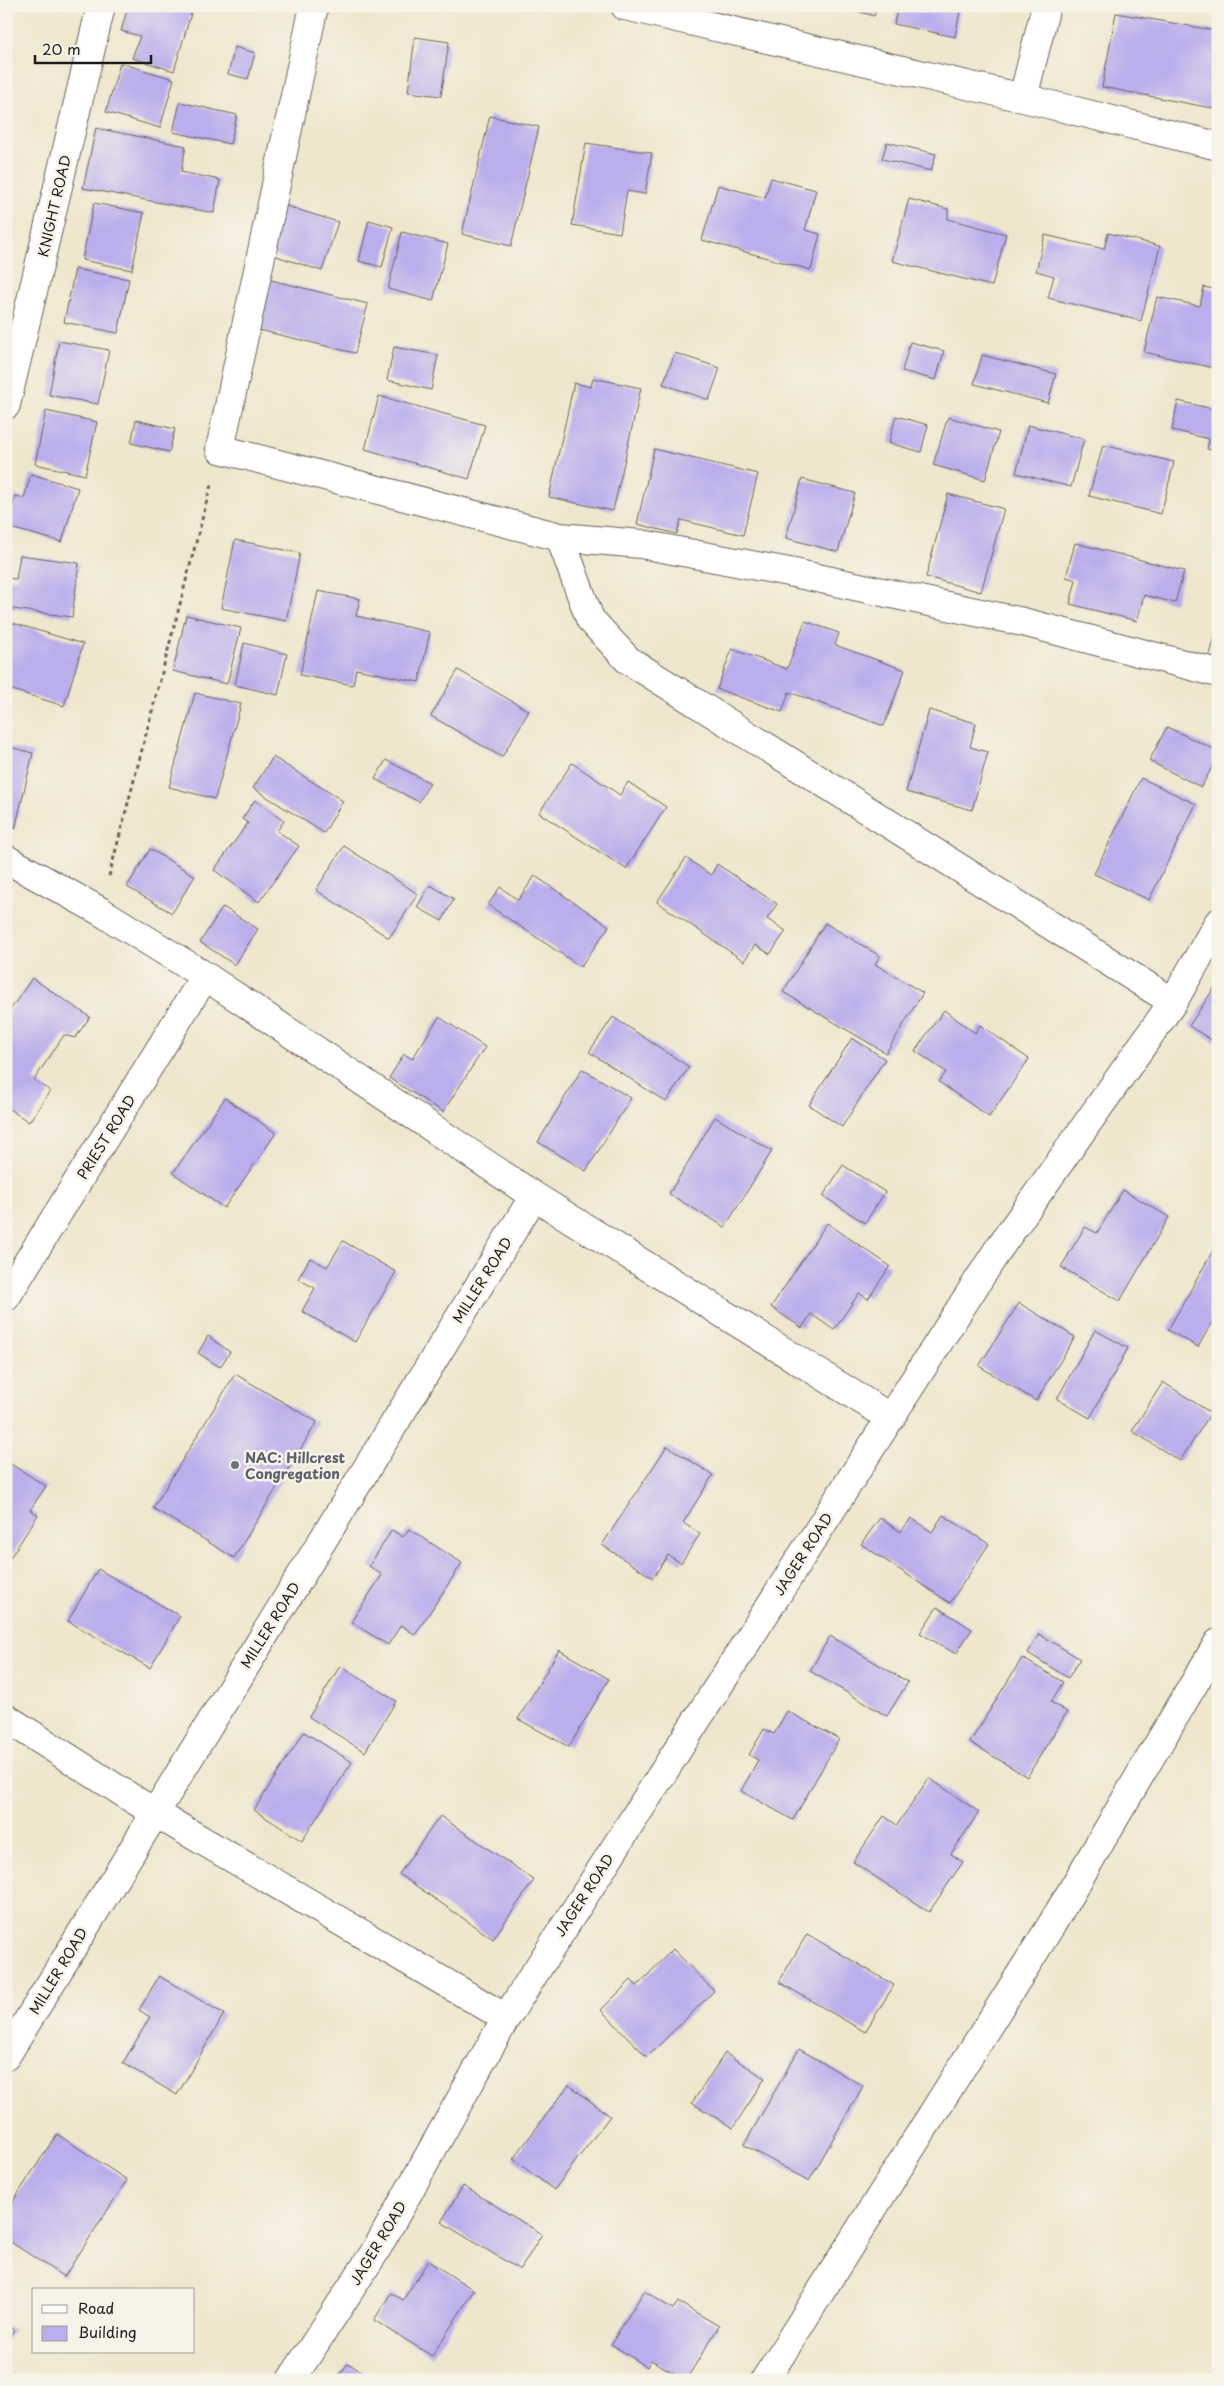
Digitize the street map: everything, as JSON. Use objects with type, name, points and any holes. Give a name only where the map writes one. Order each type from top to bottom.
[{"type":"street","name":"KNIGHT ROAD","points":[[6,405],[101,6]]},
{"type":"street","points":[[314,6],[220,449],[560,537],[641,544],[789,572],[1023,622],[1218,672]]},
{"type":"street","points":[[625,6],[1023,98],[1218,146]]},
{"type":"street","points":[[1023,98],[1046,6]]},
{"type":"street","points":[[560,537],[590,619],[628,660],[1173,1002]]},
{"type":"street","points":[[6,859],[100,911],[205,976],[534,1196],[891,1418]]},
{"type":"street","name":"JAGER ROAD","points":[[291,2380],[376,2250],[506,2018],[997,1251],[1173,1002],[1218,923]]},
{"type":"street","name":"PRIEST ROAD","points":[[6,1297],[205,976]]},
{"type":"street","name":"MILLER ROAD","points":[[6,2056],[534,1196]]},
{"type":"street","points":[[766,2380],[1052,1924],[1218,1643]]},
{"type":"street","points":[[6,1718],[155,1812],[506,2018]]},
{"type":"path","points":[[100,911],[220,449]]},
{"type":"building","points":[[128,6],[178,6],[192,10],[174,71],[132,58],[140,36],[121,31]]},
{"type":"building","points":[[840,6],[877,6],[874,16]]},
{"type":"building","points":[[898,6],[961,6],[955,37],[894,24]]},
{"type":"building","points":[[1116,13],[1218,31],[1217,109],[1102,87]]},
{"type":"building","points":[[415,37],[449,42],[441,96],[408,92]]},
{"type":"building","points":[[235,47],[255,53],[248,79],[228,74]]},
{"type":"building","points":[[120,63],[174,79],[160,128],[106,112]]},
{"type":"building","points":[[180,102],[237,115],[230,144],[173,132]]},
{"type":"building","points":[[490,116],[539,127],[511,246],[462,234]]},
{"type":"building","points":[[96,128],[186,146],[181,172],[220,180],[214,213],[83,188]]},
{"type":"building","points":[[887,142],[936,154],[931,171],[882,159]]},
{"type":"building","points":[[586,143],[652,153],[645,194],[627,191],[620,233],[572,225]]},
{"type":"building","points":[[771,178],[816,190],[805,230],[820,234],[811,270],[702,240],[718,185],[765,198]]},
{"type":"building","points":[[909,199],[948,209],[948,219],[1006,234],[992,286],[892,261]]},
{"type":"building","points":[[94,203],[144,213],[132,270],[82,260]]},
{"type":"building","points":[[280,204],[338,222],[322,271],[264,252]]},
{"type":"building","points":[[369,220],[393,227],[382,267],[359,261]]},
{"type":"building","points":[[402,232],[448,244],[433,301],[388,289]]},
{"type":"building","points":[[1108,233],[1160,246],[1141,321],[1048,298],[1054,276],[1036,271],[1045,235],[1104,249]]},
{"type":"building","points":[[75,269],[129,279],[118,333],[64,322]]},
{"type":"building","points":[[267,279],[368,304],[355,353],[255,329]]},
{"type":"building","points":[[1204,287],[1218,290],[1218,369],[1144,352],[1157,297],[1200,306]]},
{"type":"building","points":[[59,341],[109,350],[98,404],[49,395]]},
{"type":"building","points":[[910,342],[944,351],[936,380],[902,371]]},
{"type":"building","points":[[394,347],[438,355],[431,390],[387,380]]},
{"type":"building","points":[[675,353],[720,368],[709,400],[663,384]]},
{"type":"building","points":[[982,355],[1056,374],[1048,403],[974,384]]},
{"type":"building","points":[[593,378],[641,388],[613,511],[549,497],[574,383],[591,387]]},
{"type":"building","points":[[379,396],[485,425],[469,479],[365,449]]},
{"type":"building","points":[[1178,401],[1218,410],[1218,451],[1207,449],[1209,439],[1172,430]]},
{"type":"building","points":[[46,411],[97,422],[85,475],[35,464]]},
{"type":"building","points":[[896,416],[928,425],[921,452],[889,443]]},
{"type":"building","points":[[948,417],[999,432],[985,480],[933,465]]},
{"type":"building","points":[[136,420],[175,429],[169,452],[131,443]]},
{"type":"building","points":[[1028,425],[1084,439],[1071,487],[1016,473]]},
{"type":"building","points":[[1103,445],[1174,462],[1161,514],[1089,496]]},
{"type":"building","points":[[654,449],[758,474],[743,535],[681,520],[677,534],[637,524]]},
{"type":"building","points":[[31,474],[78,488],[62,542],[7,527],[15,496],[24,498]]},
{"type":"building","points":[[802,479],[855,493],[838,552],[786,538]]},
{"type":"building","points":[[948,494],[1004,509],[981,592],[926,577]]},
{"type":"building","points":[[235,540],[300,553],[286,621],[221,608]]},
{"type":"building","points":[[1075,543],[1184,571],[1175,603],[1144,595],[1137,621],[1070,604],[1076,580],[1066,577]]},
{"type":"building","points":[[20,555],[79,563],[72,617],[6,608],[6,578],[16,579]]},
{"type":"building","points":[[318,591],[360,599],[356,616],[430,632],[419,682],[356,669],[353,685],[300,675]]},
{"type":"building","points":[[186,615],[241,628],[227,684],[173,671]]},
{"type":"building","points":[[6,621],[83,644],[64,706],[6,688]]},
{"type":"building","points":[[805,621],[839,633],[835,645],[905,670],[884,726],[789,692],[782,712],[717,689],[732,649],[787,669]]},
{"type":"building","points":[[1218,629],[1218,660],[1209,658]]},
{"type":"building","points":[[244,643],[287,654],[278,695],[235,685]]},
{"type":"building","points":[[458,670],[529,711],[502,757],[431,716]]},
{"type":"building","points":[[195,693],[241,704],[215,799],[169,787]]},
{"type":"building","points":[[929,710],[976,723],[970,747],[988,752],[972,810],[906,792]]},
{"type":"building","points":[[1167,727],[1218,751],[1218,757],[1201,787],[1149,761]]},
{"type":"building","points":[[6,746],[33,753],[15,829],[6,827]]},
{"type":"building","points":[[273,757],[343,801],[324,833],[253,788]]},
{"type":"building","points":[[386,760],[430,783],[419,802],[375,779]]},
{"type":"building","points":[[572,763],[620,795],[628,782],[666,807],[626,869],[539,813]]},
{"type":"building","points":[[1141,778],[1196,804],[1149,900],[1094,874]]},
{"type":"building","points":[[255,800],[284,821],[277,831],[299,846],[259,902],[214,870],[248,823],[242,819]]},
{"type":"building","points":[[344,846],[418,894],[389,938],[316,890]]},
{"type":"building","points":[[150,849],[195,876],[172,913],[127,887]]},
{"type":"building","points":[[686,858],[711,875],[717,864],[777,904],[767,919],[786,931],[770,954],[755,945],[744,961],[657,902]]},
{"type":"building","points":[[535,876],[609,926],[581,967],[488,905],[500,887],[518,900]]},
{"type":"building","points":[[430,885],[454,899],[442,921],[417,907]]},
{"type":"building","points":[[223,907],[258,929],[235,965],[200,942]]},
{"type":"building","points":[[825,923],[880,956],[875,964],[923,993],[886,1053],[783,992]]},
{"type":"building","points":[[32,978],[90,1017],[75,1038],[64,1035],[34,1080],[50,1091],[29,1122],[6,1107],[6,1016]]},
{"type":"building","points":[[1218,982],[1218,1044],[1189,1026]]},
{"type":"building","points":[[944,1010],[975,1033],[980,1025],[1029,1059],[989,1117],[939,1082],[946,1072],[915,1051]]},
{"type":"building","points":[[439,1017],[485,1047],[443,1112],[389,1078],[404,1054],[412,1059]]},
{"type":"building","points":[[613,1017],[689,1067],[666,1102],[589,1052]]},
{"type":"building","points":[[852,1038],[885,1059],[842,1127],[809,1105]]},
{"type":"building","points":[[582,1069],[631,1098],[586,1171],[538,1142]]},
{"type":"building","points":[[225,1098],[276,1133],[224,1208],[173,1173]]},
{"type":"building","points":[[715,1117],[772,1151],[725,1227],[669,1194]]},
{"type":"building","points":[[843,1165],[885,1192],[865,1223],[823,1196]]},
{"type":"building","points":[[1123,1190],[1169,1217],[1120,1301],[1061,1267],[1085,1227],[1097,1233]]},
{"type":"building","points":[[827,1223],[890,1266],[868,1299],[859,1293],[834,1330],[811,1314],[802,1328],[771,1307]]},
{"type":"building","points":[[343,1241],[396,1272],[355,1342],[302,1311],[315,1288],[298,1279],[310,1258],[327,1267]]},
{"type":"building","points":[[1215,1247],[1218,1248],[1218,1312],[1198,1347],[1168,1330]]},
{"type":"building","points":[[1019,1303],[1075,1337],[1036,1401],[979,1366]]},
{"type":"building","points":[[1095,1330],[1128,1348],[1090,1418],[1057,1399]]},
{"type":"building","points":[[208,1336],[230,1352],[220,1367],[198,1353]]},
{"type":"building","name":"NAC: Hillcrest Congregation","points":[[235,1374],[317,1422],[234,1558],[153,1508]]},
{"type":"building","points":[[1163,1382],[1211,1413],[1180,1461],[1132,1431]]},
{"type":"building","points":[[667,1446],[713,1475],[683,1523],[700,1534],[681,1563],[668,1555],[653,1578],[602,1545]]},
{"type":"building","points":[[6,1461],[46,1486],[30,1510],[38,1515],[6,1564]]},
{"type":"building","points":[[943,1515],[989,1544],[950,1603],[861,1544],[880,1518],[901,1532],[911,1518],[932,1532]]},
{"type":"building","points":[[409,1529],[462,1563],[415,1635],[401,1625],[388,1645],[351,1622],[382,1575],[369,1566],[392,1530],[403,1537]]},
{"type":"building","points":[[98,1569],[180,1616],[150,1668],[68,1621]]},
{"type":"building","points":[[937,1607],[972,1629],[956,1654],[920,1633]]},
{"type":"building","points":[[1039,1634],[1080,1659],[1068,1678],[1028,1653]]},
{"type":"building","points":[[830,1636],[908,1682],[887,1716],[810,1671]]},
{"type":"building","points":[[559,1650],[609,1679],[569,1747],[518,1719]]},
{"type":"building","points":[[1022,1658],[1063,1682],[1051,1702],[1067,1712],[1027,1777],[970,1742]]},
{"type":"building","points":[[340,1666],[396,1701],[365,1752],[309,1717]]},
{"type":"building","points":[[787,1711],[839,1739],[793,1820],[741,1791],[758,1760],[749,1755],[764,1729],[774,1734]]},
{"type":"building","points":[[304,1732],[352,1762],[302,1841],[254,1810]]},
{"type":"building","points":[[929,1778],[979,1812],[951,1854],[963,1862],[929,1912],[853,1862],[884,1816],[897,1825]]},
{"type":"building","points":[[440,1816],[534,1880],[493,1939],[399,1874]]},
{"type":"building","points":[[807,1934],[894,1985],[865,2032],[779,1982]]},
{"type":"building","points":[[673,1949],[714,1991],[647,2057],[601,2010],[631,1980],[637,1986]]},
{"type":"building","points":[[159,1976],[224,2014],[177,2095],[123,2063],[150,2017],[139,2010]]},
{"type":"building","points":[[799,2049],[863,2086],[809,2181],[744,2145]]},
{"type":"building","points":[[725,2053],[765,2078],[733,2128],[692,2103]]},
{"type":"building","points":[[569,2085],[610,2116],[554,2190],[513,2159]]},
{"type":"building","points":[[57,2134],[127,2180],[64,2277],[6,2239],[6,2212]]},
{"type":"building","points":[[463,2186],[542,2234],[520,2270],[441,2222]]},
{"type":"building","points":[[428,2261],[474,2290],[432,2356],[374,2320],[391,2293],[403,2300]]},
{"type":"building","points":[[644,2291],[673,2309],[678,2302],[719,2326],[686,2380],[651,2360],[647,2367],[611,2344]]},
{"type":"building","points":[[6,2325],[14,2330],[6,2342]]},
{"type":"building","points":[[348,2363],[374,2380],[336,2380]]},
{"type":"place","name":"NAC: Hillcrest Congregation","points":[[235,1465]]}]
